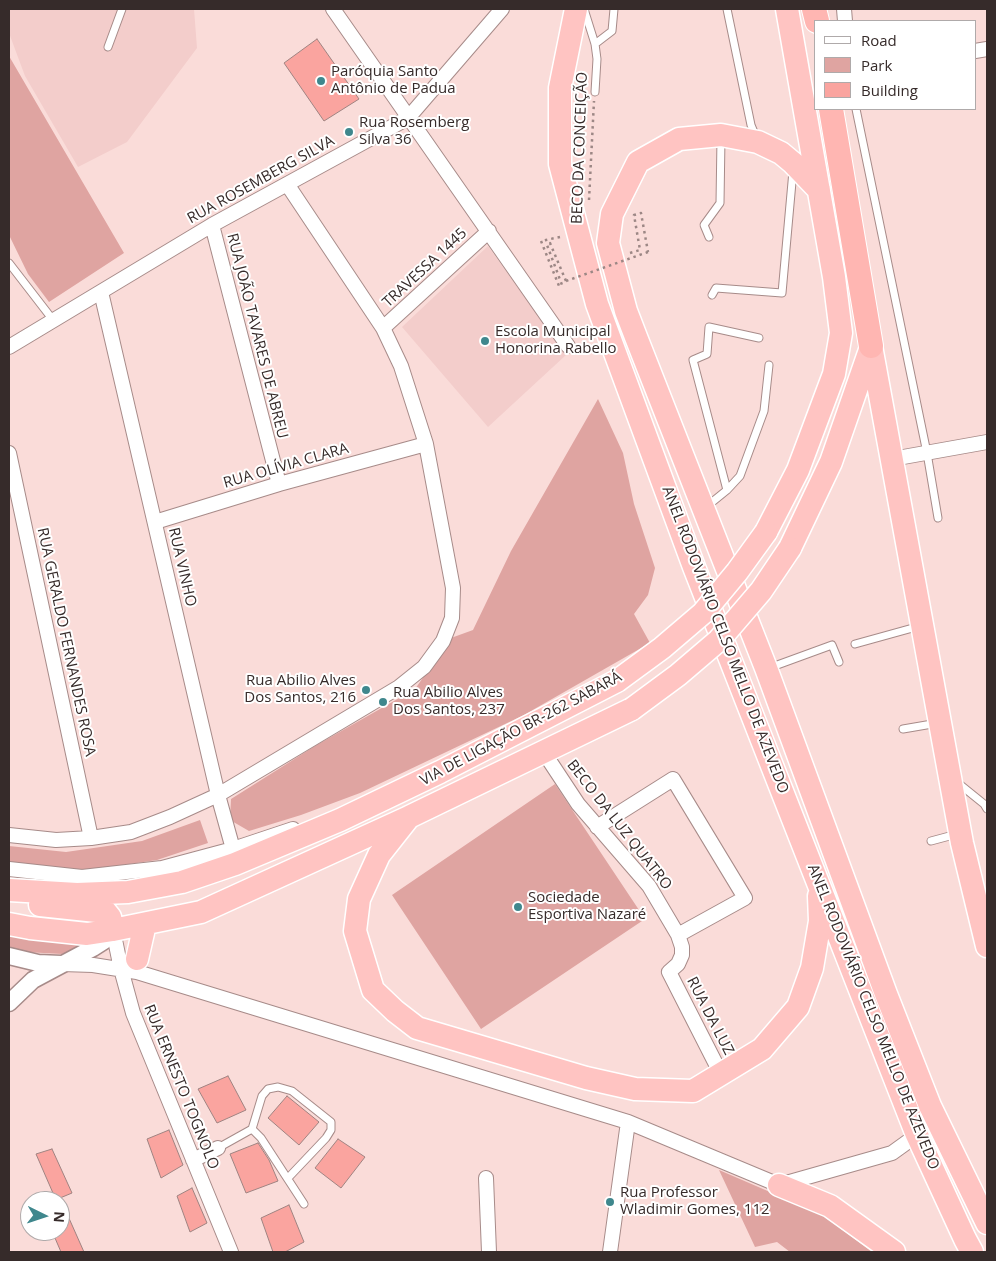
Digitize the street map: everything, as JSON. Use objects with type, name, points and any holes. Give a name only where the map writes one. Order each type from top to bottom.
[{"type":"highway","name":"VIA DE LIGAÇÃO BR-262 SABARÁ","points":[[9,890],[77,894],[119,892],[182,882],[235,864],[340,820],[440,772],[617,681],[662,648],[703,613],[737,572],[766,532],[798,470],[834,374],[841,333],[834,277],[786,9]]},
{"type":"highway","name":"ANEL RODOVIÁRIO CELSO MELLO DE AZEVEDO","points":[[572,15],[560,88],[560,164],[598,304],[694,566],[917,1136],[964,1239],[972,1252]]},
{"type":"highway","points":[[831,110],[871,346],[960,834],[987,946]]},
{"type":"highway","points":[[819,190],[781,153],[758,142],[720,135],[679,139],[638,162],[612,214],[608,242],[626,311],[766,668],[886,994],[930,1106],[987,1223]]},
{"type":"highway","name":"VIA DE LIGAÇÃO BR-262 SABARÁ","points":[[9,924],[87,934],[201,912],[409,817],[632,709],[678,675],[719,640],[761,591],[790,548],[831,462],[871,346]]},
{"type":"highway","points":[[409,817],[380,855],[359,899],[355,931],[373,990],[395,1011],[417,1028],[586,1078],[635,1089],[692,1091],[762,1049],[798,1007],[812,968],[820,921],[818,880]]},
{"type":"highway","points":[[9,897],[44,906],[106,912],[110,917],[113,930]]},
{"type":"highway","points":[[129,964],[145,924]]},
{"type":"highway","points":[[779,1185],[830,1206],[894,1252]]},
{"type":"street","points":[[332,9],[568,346]]},
{"type":"street","name":"RUA ROSEMBERG SILVA","points":[[9,347],[212,225],[408,118],[502,9]]},
{"type":"street","points":[[9,835],[56,840],[91,838],[131,832],[170,817],[218,795],[399,687],[424,667],[443,641],[452,618],[452,588],[426,444],[401,366],[383,328],[287,184]]},
{"type":"street","name":"RUA JOÃO TAVARES DE ABREU","points":[[212,225],[279,484]]},
{"type":"street","name":"TRAVESSA 1445","points":[[383,328],[489,231]]},
{"type":"street","name":"RUA VINHO","points":[[101,292],[218,795],[233,849]]},
{"type":"street","points":[[892,459],[987,442]]},
{"type":"street","name":"RUA OLÍVIA CLARA","points":[[155,522],[279,484],[426,444]]},
{"type":"street","name":"RUA GERALDO FERNANDES ROSA","points":[[9,453],[91,838]]},
{"type":"street","name":"BECO DA LUZ QUATRO","points":[[543,751],[563,783],[597,827],[649,886],[678,935],[682,947],[682,955],[678,964],[669,972]]},
{"type":"street","points":[[597,827],[673,779],[745,898],[678,935]]},
{"type":"street","name":"VIA DE LIGAÇÃO BR-262 SABARÁ","points":[[9,869],[82,877],[162,868],[233,849],[293,829],[340,820]]},
{"type":"street","points":[[9,1003],[34,980],[93,948],[104,941],[113,930]]},
{"type":"street","name":"RUA ERNESTO TOGNOLO","points":[[113,930],[129,964],[133,1013],[231,1252]]},
{"type":"street","points":[[9,956],[38,962],[62,964],[129,964],[158,979],[628,1122],[779,1185],[892,1153],[917,1136]]},
{"type":"street","points":[[129,964],[158,979]]},
{"type":"street","name":"RUA DA LUZ","points":[[669,972],[721,1074]]},
{"type":"street","points":[[610,1252],[628,1122]]},
{"type":"street","points":[[193,1160],[218,1148]]},
{"type":"street","points":[[486,1178],[489,1252]]},
{"type":"lane","points":[[108,47],[122,9]]},
{"type":"lane","name":"BECO DA CONCEIÇÃO","points":[[584,9],[596,44],[595,92]]},
{"type":"lane","points":[[596,44],[612,31],[614,9]]},
{"type":"lane","points":[[727,9],[751,124],[758,142]]},
{"type":"lane","points":[[856,110],[927,452],[938,518]]},
{"type":"lane","points":[[709,237],[704,225],[720,203],[720,135]]},
{"type":"lane","points":[[712,295],[716,288],[782,293],[793,163]]},
{"type":"lane","points":[[9,263],[53,320]]},
{"type":"lane","points":[[727,490],[693,360],[707,354],[708,327],[759,338]]},
{"type":"lane","points":[[704,509],[727,490],[740,476],[764,411],[769,365]]},
{"type":"lane","points":[[855,644],[923,626]]},
{"type":"lane","points":[[766,668],[832,645],[839,662]]},
{"type":"lane","points":[[903,729],[940,723]]},
{"type":"lane","points":[[950,778],[984,804],[987,809]]},
{"type":"lane","points":[[930,841],[960,834]]},
{"type":"lane","points":[[218,1148],[252,1129],[262,1096],[268,1089],[278,1087],[292,1091],[331,1122],[331,1130],[326,1138],[288,1178]]},
{"type":"lane","points":[[252,1129],[261,1138],[304,1204]]},
{"type":"path","name":"BECO DA CONCEIÇÃO","points":[[589,206],[595,92]]},
{"type":"path","points":[[578,233],[541,242],[559,286],[562,285],[547,245],[550,243],[566,281],[648,252],[641,213],[634,215],[640,250],[612,259]]},
{"type":"shaded area","points":[[9,9],[194,9],[197,48],[127,142],[78,167],[25,76],[9,33]]},
{"type":"shaded area","name":"Escola Municipal Honorina Rabello","points":[[488,246],[566,355],[488,427],[402,327]]},
{"type":"green space","points":[[9,56],[124,253],[49,302],[28,274],[9,235]]},
{"type":"green space","points":[[598,399],[623,453],[634,504],[655,568],[648,595],[634,614],[650,643],[524,715],[360,793],[301,815],[249,831],[230,820],[231,799],[315,746],[415,689],[451,638],[473,630],[511,551]]},
{"type":"green space","name":"Sociedade Esportiva Nazaré","points":[[555,784],[645,919],[481,1029],[392,895]]},
{"type":"green space","points":[[200,820],[208,843],[157,860],[82,871],[9,863],[9,846],[66,852],[142,841]]},
{"type":"green space","points":[[9,928],[93,945],[62,954],[25,952],[9,947]]},
{"type":"green space","points":[[719,1170],[821,1214],[872,1252],[790,1252],[777,1242],[755,1247]]},
{"type":"building","name":"Paróquia Santo Antônio de Padua","points":[[317,39],[359,99],[324,121],[284,63]]},
{"type":"building","points":[[228,1076],[246,1110],[217,1123],[198,1089]]},
{"type":"building","points":[[287,1096],[319,1122],[299,1145],[268,1118]]},
{"type":"building","points":[[169,1130],[183,1165],[161,1178],[147,1139]]},
{"type":"building","points":[[338,1139],[365,1157],[341,1188],[315,1168]]},
{"type":"building","points":[[258,1143],[269,1160],[278,1181],[246,1193],[230,1154]]},
{"type":"building","points":[[52,1149],[72,1193],[70,1194],[70,1191],[52,1191],[36,1154]]},
{"type":"building","points":[[192,1188],[207,1223],[190,1232],[177,1196]]},
{"type":"building","points":[[289,1205],[304,1242],[285,1252],[273,1252],[261,1218]]},
{"type":"building","points":[[70,1220],[84,1252],[61,1252],[56,1241],[70,1241]]},
{"type":"place","name":"Paróquia Santo Antônio de Padua","points":[[321,81]]},
{"type":"place","name":"Rua Rosemberg Silva 36","points":[[349,132]]},
{"type":"place","name":"Escola Municipal Honorina Rabello","points":[[485,341]]},
{"type":"place","name":"Rua Abilio Alves Dos Santos, 216","points":[[366,690]]},
{"type":"place","name":"Rua Abilio Alves Dos Santos, 237","points":[[383,702]]},
{"type":"place","name":"Sociedade Esportiva Nazaré","points":[[518,907]]},
{"type":"place","name":"Rua Professor Wladimir Gomes, 112","points":[[610,1202]]}]
